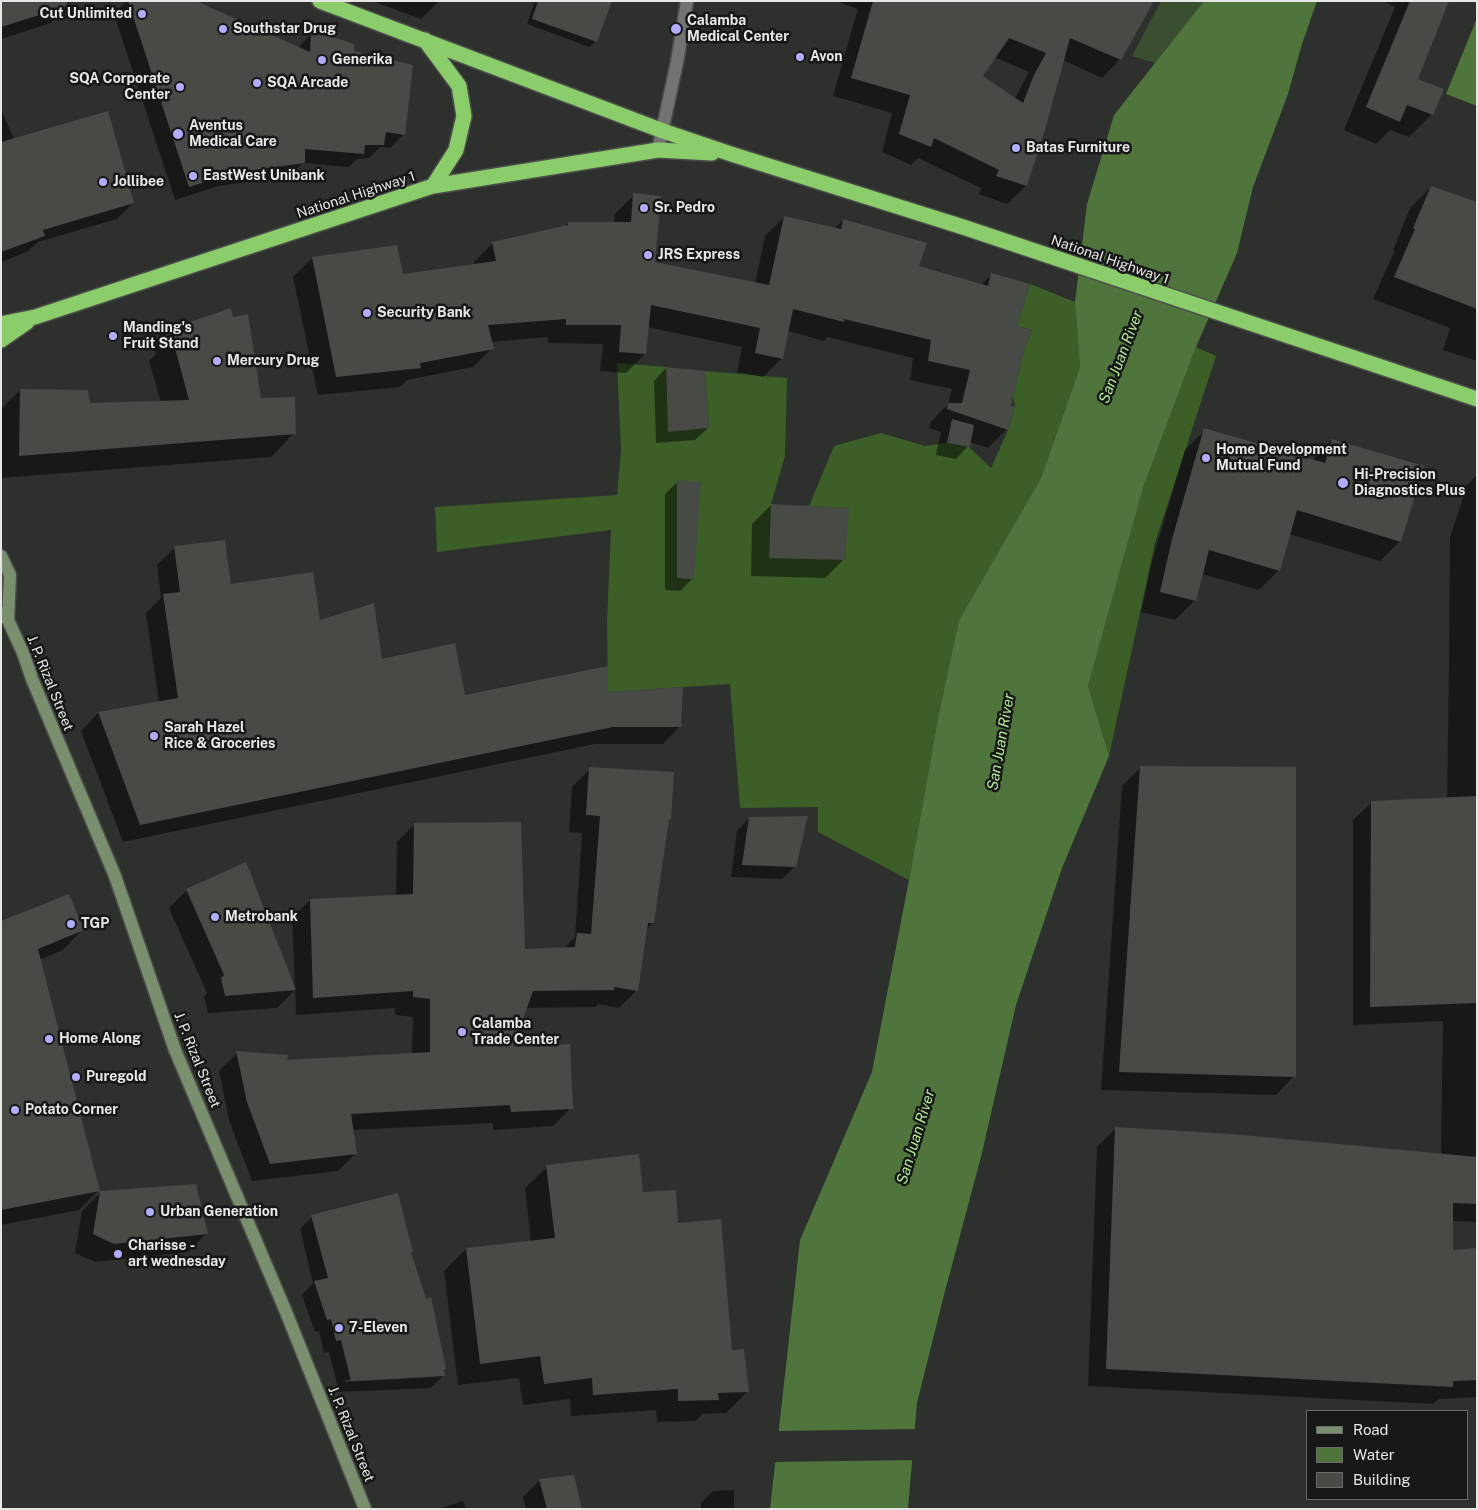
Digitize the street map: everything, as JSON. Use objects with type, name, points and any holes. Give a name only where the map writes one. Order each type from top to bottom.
[{"type":"highway","name":"National Highway 1","points":[[320,1],[663,131],[963,227],[1477,399]]},
{"type":"highway","points":[[425,40],[459,86],[464,116],[456,150],[434,186]]},
{"type":"highway","name":"National Highway 1","points":[[1,324],[35,317],[434,186],[658,150],[731,154]]},
{"type":"highway","points":[[1,340],[35,317]]},
{"type":"main road","name":"J. P. Rizal Street","points":[[1,556],[10,575],[4,616],[23,653],[115,876],[175,1050],[289,1321],[364,1509]]},
{"type":"street","points":[[658,150],[677,62],[687,1]]},
{"type":"shaded area","points":[[1161,1],[1204,1],[1155,63],[1132,56]]},
{"type":"shaded area","points":[[1030,284],[1075,302],[1080,367],[1041,478],[959,620],[939,713],[909,880],[818,832],[818,807],[740,808],[730,684],[608,692],[607,620],[611,530],[437,552],[435,507],[617,495],[621,450],[617,363],[666,367],[668,432],[709,428],[705,371],[787,378],[785,456],[771,504],[769,557],[845,560],[848,508],[809,506],[834,446],[881,433],[925,446],[947,443],[969,447],[991,468],[1008,430],[1015,406],[1013,396],[1023,354],[1032,330],[1017,326]]},
{"type":"shaded area","points":[[1196,347],[1216,356],[1155,543],[1109,756],[1088,686],[1143,488]]},
{"type":"water","name":"San Juan River","points":[[1204,1],[1317,1],[1302,44],[1288,94],[1253,187],[1237,253],[1196,347],[1143,488],[1088,686],[1109,756],[1062,868],[1016,1005],[981,1157],[917,1403],[908,1509],[770,1509],[800,1240],[872,1072],[939,713],[959,620],[1041,478],[1080,367],[1075,302],[1087,204],[1114,115]]},
{"type":"water","points":[[1477,18],[1477,106],[1446,94]]},
{"type":"pier","points":[[917,1429],[915,1460],[773,1462],[777,1431]]},
{"type":"building","points":[[1,1],[67,1],[68,6],[1,27]]},
{"type":"building","points":[[128,1],[196,1],[310,52],[311,33],[354,44],[354,51],[413,65],[405,135],[386,132],[384,145],[365,145],[364,154],[305,149],[305,163],[233,173],[189,187]]},
{"type":"building","points":[[538,1],[612,1],[597,42],[532,19]]},
{"type":"building","points":[[873,1],[1154,1],[1121,60],[1070,38],[1045,130],[1027,186],[996,176],[999,170],[934,138],[931,147],[899,134],[910,95],[851,78]],"holes":[[[1009,38],[1046,53],[1033,77],[1023,103],[983,76]]]},
{"type":"building","points":[[1410,1],[1449,1],[1418,79],[1444,89],[1433,115],[1407,105],[1400,122],[1366,107]]},
{"type":"building","points":[[108,111],[134,203],[43,230],[45,236],[1,252],[1,142]]},
{"type":"building","points":[[1431,186],[1477,202],[1477,309],[1394,277]]},
{"type":"building","points":[[633,193],[661,196],[655,262],[769,285],[784,216],[841,229],[843,219],[927,243],[919,266],[988,286],[991,273],[1030,284],[1017,326],[1032,330],[1023,354],[1011,406],[1015,406],[1008,430],[947,409],[948,403],[962,403],[970,370],[928,361],[931,340],[844,319],[844,322],[793,309],[783,359],[755,353],[760,328],[651,305],[646,354],[619,352],[621,325],[566,325],[566,319],[488,325],[494,349],[420,363],[421,368],[336,377],[312,257],[397,245],[403,274],[496,261],[492,242],[568,225],[568,222],[631,222]]},
{"type":"building","points":[[231,308],[233,317],[248,314],[261,398],[295,397],[296,434],[19,456],[20,389],[88,390],[90,403],[189,400],[172,337],[179,334],[178,326]]},
{"type":"building","points":[[666,367],[705,371],[709,428],[668,432]]},
{"type":"building","points":[[952,419],[974,425],[970,447],[947,443]]},
{"type":"building","points":[[1204,428],[1325,463],[1332,439],[1424,466],[1401,542],[1297,510],[1280,571],[1209,550],[1196,601],[1160,592],[1172,539]]},
{"type":"building","points":[[677,480],[701,482],[694,579],[677,578]]},
{"type":"building","points":[[771,504],[849,508],[845,560],[769,558]]},
{"type":"building","points":[[225,540],[231,584],[313,572],[320,620],[374,603],[382,659],[455,643],[465,695],[608,666],[608,692],[683,687],[681,727],[613,727],[140,825],[98,712],[178,698],[163,594],[180,592],[174,546]]},
{"type":"building","points":[[1140,766],[1296,767],[1296,1077],[1119,1072]]},
{"type":"building","points":[[589,767],[674,772],[671,820],[669,819],[654,923],[648,923],[638,991],[614,987],[614,990],[533,991],[513,1047],[570,1044],[573,1109],[511,1112],[510,1105],[351,1114],[357,1154],[270,1164],[247,1102],[236,1051],[288,1055],[287,1060],[430,1052],[430,999],[413,997],[413,991],[313,998],[310,899],[413,894],[414,823],[521,822],[525,949],[575,947],[577,933],[591,934],[600,816],[586,815]]},
{"type":"building","points":[[1477,796],[1477,1003],[1370,1007],[1371,801]]},
{"type":"building","points":[[808,816],[796,867],[742,865],[749,817]]},
{"type":"building","points":[[246,862],[296,990],[225,996],[221,978],[224,975],[186,889]]},
{"type":"building","points":[[69,894],[84,930],[38,949],[100,1191],[1,1210],[1,921]]},
{"type":"building","points":[[1115,1127],[1232,1134],[1477,1157],[1477,1204],[1453,1203],[1453,1250],[1477,1248],[1477,1380],[1453,1381],[1453,1387],[1106,1369]]},
{"type":"building","points":[[639,1154],[643,1192],[676,1190],[678,1223],[721,1219],[732,1350],[744,1349],[749,1392],[718,1393],[719,1400],[678,1401],[678,1389],[593,1395],[592,1378],[544,1384],[540,1356],[480,1364],[466,1248],[555,1238],[546,1165]]},
{"type":"building","name":"Urban Generation","points":[[196,1184],[208,1234],[114,1244],[93,1234],[100,1191]]},
{"type":"building","points":[[398,1193],[413,1252],[411,1252],[426,1299],[431,1297],[446,1369],[444,1369],[445,1376],[351,1381],[341,1340],[336,1341],[331,1319],[327,1320],[314,1281],[328,1278],[311,1215]]},
{"type":"building","points":[[574,1475],[582,1509],[547,1509],[539,1479]]},
{"type":"place","name":"Cut Unlimited","points":[[142,14]]},
{"type":"place","name":"Southstar Drug","points":[[223,29]]},
{"type":"place","name":"Calamba Medical Center","points":[[676,29]]},
{"type":"place","name":"Avon","points":[[800,57]]},
{"type":"place","name":"Generika","points":[[322,60]]},
{"type":"place","name":"SQA Arcade","points":[[257,83]]},
{"type":"place","name":"SQA Corporate Center","points":[[180,87]]},
{"type":"place","name":"Aventus Medical Care","points":[[178,134]]},
{"type":"place","name":"Batas Furniture","points":[[1016,148]]},
{"type":"place","name":"EastWest Unibank","points":[[193,176]]},
{"type":"place","name":"Jollibee","points":[[103,182]]},
{"type":"place","name":"Sr. Pedro","points":[[644,208]]},
{"type":"place","name":"JRS Express","points":[[648,255]]},
{"type":"place","name":"Security Bank","points":[[367,313]]},
{"type":"place","name":"Manding's Fruit Stand","points":[[113,336]]},
{"type":"place","name":"Mercury Drug","points":[[217,361]]},
{"type":"place","name":"Home Development Mutual Fund","points":[[1206,458]]},
{"type":"place","name":"Hi-Precision Diagnostics Plus","points":[[1343,483]]},
{"type":"place","name":"Sarah Hazel Rice & Groceries","points":[[154,736]]},
{"type":"place","name":"Metrobank","points":[[215,917]]},
{"type":"place","name":"TGP","points":[[71,924]]},
{"type":"place","name":"Calamba Trade Center","points":[[462,1032]]},
{"type":"place","name":"Home Along","points":[[49,1039]]},
{"type":"place","name":"Puregold","points":[[76,1077]]},
{"type":"place","name":"Potato Corner","points":[[15,1110]]},
{"type":"place","name":"Urban Generation","points":[[150,1212]]},
{"type":"place","name":"Charisse - art wednesday","points":[[118,1254]]},
{"type":"place","name":"7-Eleven","points":[[339,1328]]}]
